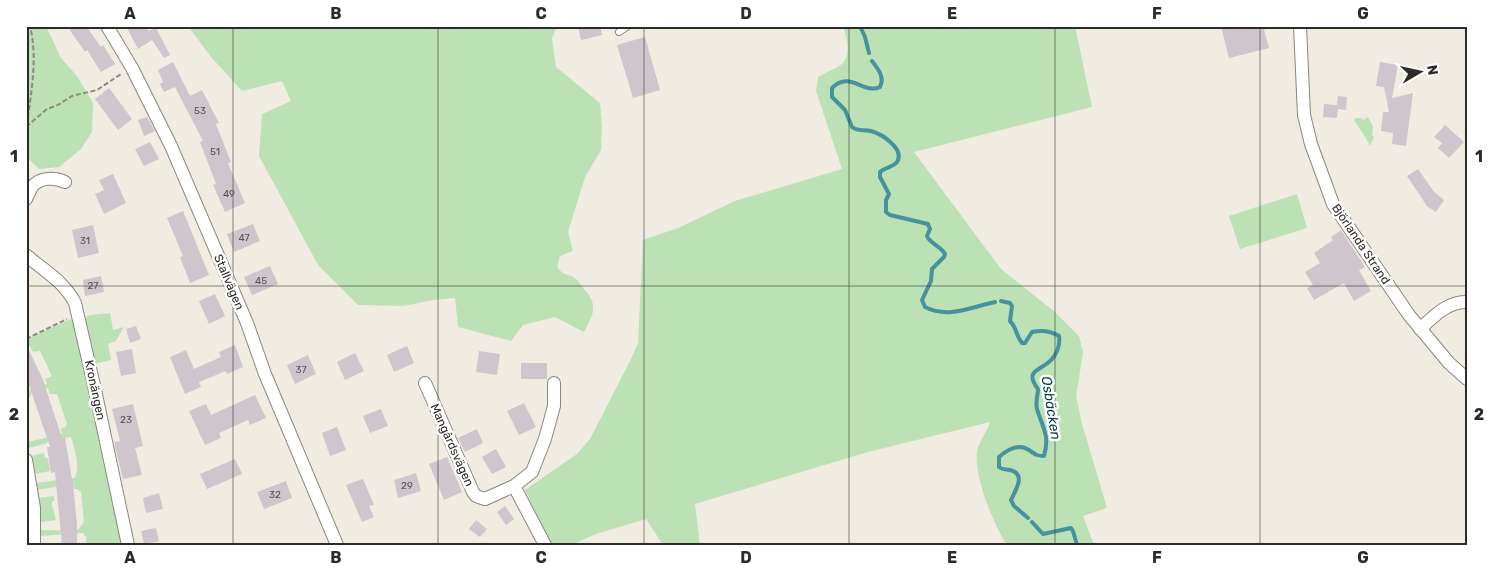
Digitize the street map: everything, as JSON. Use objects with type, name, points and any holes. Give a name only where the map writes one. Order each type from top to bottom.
[{"type":"street","name":"Stallvägen","points":[[107,26],[132,68],[174,154],[247,323],[265,374],[337,545]]},
{"type":"street","name":"Björlanda Strand","points":[[1300,26],[1304,115],[1320,172],[1336,208],[1420,329],[1449,363],[1467,379]]},
{"type":"street","points":[[26,199],[33,186],[40,182],[50,178],[65,182]]},
{"type":"street","name":"Kronängen","points":[[26,255],[65,288],[78,314],[128,545]]},
{"type":"street","points":[[1420,329],[1446,308],[1458,302],[1467,302]]},
{"type":"street","name":"Mangårdsvägen","points":[[425,383],[473,492],[476,496],[485,499],[514,486],[532,472],[545,439],[554,406],[554,383]]},
{"type":"street","points":[[26,460],[34,508],[34,545]]},
{"type":"street","points":[[514,486],[545,545]]},
{"type":"lane","points":[[619,32],[628,26]]},
{"type":"path","points":[[27,126],[34,72],[34,41],[30,26]]},
{"type":"path","points":[[27,126],[47,109],[58,105],[72,96],[97,90],[132,68]]},
{"type":"path","points":[[26,339],[78,314]]},
{"type":"green space","points":[[26,26],[46,26],[61,58],[77,76],[93,103],[92,132],[81,149],[59,167],[39,169],[26,156]]},
{"type":"green space","points":[[188,26],[557,26],[552,38],[556,67],[600,103],[602,126],[601,150],[585,177],[568,232],[573,251],[560,256],[557,267],[563,273],[576,279],[592,300],[592,315],[584,332],[555,317],[523,325],[511,341],[458,327],[455,298],[404,306],[358,305],[318,265],[259,156],[262,114],[291,101],[282,81],[242,91],[211,57]]},
{"type":"green space","points":[[843,26],[1075,26],[1092,107],[914,152],[1001,269],[1055,312],[1079,336],[1083,352],[1076,397],[1107,508],[1083,516],[1094,545],[1007,545],[996,526],[978,473],[977,451],[990,422],[868,452],[695,504],[700,545],[663,545],[646,519],[596,534],[571,545],[550,545],[525,490],[577,454],[590,439],[630,361],[638,343],[643,240],[678,228],[735,201],[842,169],[816,91],[818,77],[841,65],[847,55],[848,45]]},
{"type":"green space","points":[[1368,117],[1373,126],[1372,135],[1374,137],[1370,146],[1354,120],[1355,118],[1361,118],[1363,120]]},
{"type":"green space","points":[[1297,194],[1307,228],[1240,249],[1229,216]]},
{"type":"green space","points":[[110,313],[113,330],[124,327],[116,341],[108,344],[111,360],[94,364],[85,318],[90,315]]},
{"type":"green space","points":[[71,319],[81,337],[125,545],[86,545],[86,537],[83,533],[41,536],[41,530],[78,530],[84,522],[81,492],[74,489],[73,484],[37,490],[36,483],[75,478],[77,463],[71,437],[49,440],[47,443],[29,448],[28,442],[62,434],[61,429],[67,424],[57,394],[50,394],[48,388],[31,393],[31,396],[26,398],[26,392],[47,384],[45,379],[52,376],[40,351],[33,352],[30,346],[26,345],[26,339]]},
{"type":"green space","points":[[44,453],[45,458],[48,458],[50,471],[35,474],[31,456]]},
{"type":"green space","points":[[54,496],[52,508],[56,520],[41,522],[38,498]]},
{"type":"building","points":[[67,26],[86,26],[101,47],[103,45],[115,64],[101,72],[87,50],[85,52]]},
{"type":"building","points":[[126,26],[146,26],[148,31],[156,28],[170,55],[164,58],[152,40],[138,49]]},
{"type":"building","points":[[578,26],[600,26],[602,35],[581,40]]},
{"type":"building","points":[[1221,26],[1263,26],[1269,48],[1229,58]]},
{"type":"building","points":[[645,37],[660,90],[633,98],[617,45]]},
{"type":"building","points":[[173,62],[190,96],[202,90],[219,123],[216,124],[231,162],[228,163],[245,203],[225,212],[213,185],[216,184],[200,142],[203,141],[175,87],[164,92],[160,84],[163,82],[158,70]]},
{"type":"building","points":[[1380,62],[1398,65],[1392,98],[1413,93],[1406,146],[1392,144],[1393,133],[1381,131],[1383,112],[1389,112],[1384,87],[1376,86]]},
{"type":"building","points":[[109,88],[132,119],[118,130],[95,99]]},
{"type":"building","points":[[1338,96],[1347,97],[1346,110],[1338,109],[1337,118],[1323,117],[1324,104],[1337,105]]},
{"type":"building","points":[[147,117],[155,131],[144,136],[138,120]]},
{"type":"building","points":[[1445,125],[1464,142],[1449,158],[1438,148],[1442,143],[1434,137]]},
{"type":"building","points":[[150,142],[159,159],[144,166],[135,149]]},
{"type":"building","points":[[1418,169],[1434,192],[1444,200],[1436,212],[1427,206],[1407,176]]},
{"type":"building","points":[[113,174],[126,203],[104,214],[95,194],[104,190],[99,180]]},
{"type":"building","points":[[183,211],[209,275],[190,283],[180,257],[183,256],[167,218]]},
{"type":"building","points":[[253,224],[260,241],[234,252],[227,234]]},
{"type":"building","points":[[93,225],[99,253],[78,258],[72,230]]},
{"type":"building","points":[[1341,230],[1365,267],[1359,270],[1371,291],[1354,301],[1344,283],[1314,300],[1307,288],[1313,285],[1305,272],[1320,263],[1314,253],[1333,240],[1331,237]]},
{"type":"building","points":[[270,266],[278,284],[252,295],[244,277]]},
{"type":"building","points":[[101,276],[104,292],[85,296],[83,280]]},
{"type":"building","points":[[215,294],[225,316],[209,324],[199,301]]},
{"type":"building","points":[[136,326],[141,339],[130,343],[126,329]]},
{"type":"building","points":[[26,344],[43,380],[62,438],[65,438],[73,485],[77,545],[62,545],[55,472],[51,473],[47,447],[50,447],[28,382],[26,383]]},
{"type":"building","points":[[235,345],[243,367],[227,374],[226,371],[199,382],[201,387],[185,394],[170,357],[186,350],[194,369],[221,357],[219,352]]},
{"type":"building","points":[[407,346],[414,363],[394,372],[387,355]]},
{"type":"building","points":[[132,349],[136,373],[121,376],[116,352]]},
{"type":"building","points":[[479,351],[500,354],[497,375],[476,372]]},
{"type":"building","points":[[355,353],[364,371],[345,380],[337,362]]},
{"type":"building","points":[[308,355],[316,374],[295,384],[287,365]]},
{"type":"building","points":[[521,363],[547,363],[547,379],[521,379]]},
{"type":"building","points":[[255,395],[266,418],[250,425],[248,420],[219,433],[221,438],[205,445],[189,411],[206,404],[211,415]]},
{"type":"building","points":[[524,403],[536,427],[519,435],[507,411]]},
{"type":"building","points":[[133,404],[143,446],[135,448],[142,475],[123,479],[114,442],[120,441],[112,409]]},
{"type":"building","points":[[381,409],[388,426],[370,433],[363,416]]},
{"type":"building","points":[[337,427],[346,450],[330,456],[322,433]]},
{"type":"building","points":[[477,429],[483,443],[465,452],[458,438]]},
{"type":"building","points":[[496,449],[506,467],[492,474],[482,457]]},
{"type":"building","points":[[447,457],[462,492],[444,500],[429,464]]},
{"type":"building","points":[[235,459],[242,474],[207,489],[200,474]]},
{"type":"building","points":[[416,473],[421,491],[398,498],[394,480]]},
{"type":"building","points":[[363,479],[374,505],[369,506],[374,517],[362,522],[346,485]]},
{"type":"building","points":[[286,481],[292,498],[264,509],[257,492]]},
{"type":"building","points":[[159,493],[163,509],[146,513],[143,498]]},
{"type":"building","points":[[505,506],[514,519],[506,525],[497,512]]},
{"type":"building","points":[[476,520],[487,529],[480,537],[469,529]]},
{"type":"building","points":[[156,528],[159,541],[144,544],[141,531]]},
{"type":"waterway","name":"Osbäcken","points":[[860,26],[869,53]]},
{"type":"waterway","name":"Osbäcken","points":[[872,61],[881,76],[880,87],[868,88],[845,81],[832,88],[832,97],[845,110],[854,129],[871,131],[881,135],[898,152],[897,162],[880,172],[880,177],[889,194],[886,200],[886,212],[890,215],[928,224],[930,229],[928,238],[945,254],[932,269],[931,281],[922,300],[925,307],[942,312],[951,312],[995,302]]},
{"type":"waterway","name":"Osbäcken","points":[[1001,301],[1010,303],[1012,306],[1010,321],[1022,343],[1025,343],[1032,332],[1046,331],[1059,336],[1059,345],[1054,357],[1036,371],[1032,378],[1038,389],[1036,406],[1046,437],[1044,456],[1037,455],[1025,448],[1017,447],[999,457],[999,467],[1015,472],[1018,475],[1017,488],[1011,500],[1014,506],[1028,518]]},
{"type":"waterway","name":"Osbäcken","points":[[1032,522],[1043,534],[1071,528],[1077,545]]}]
